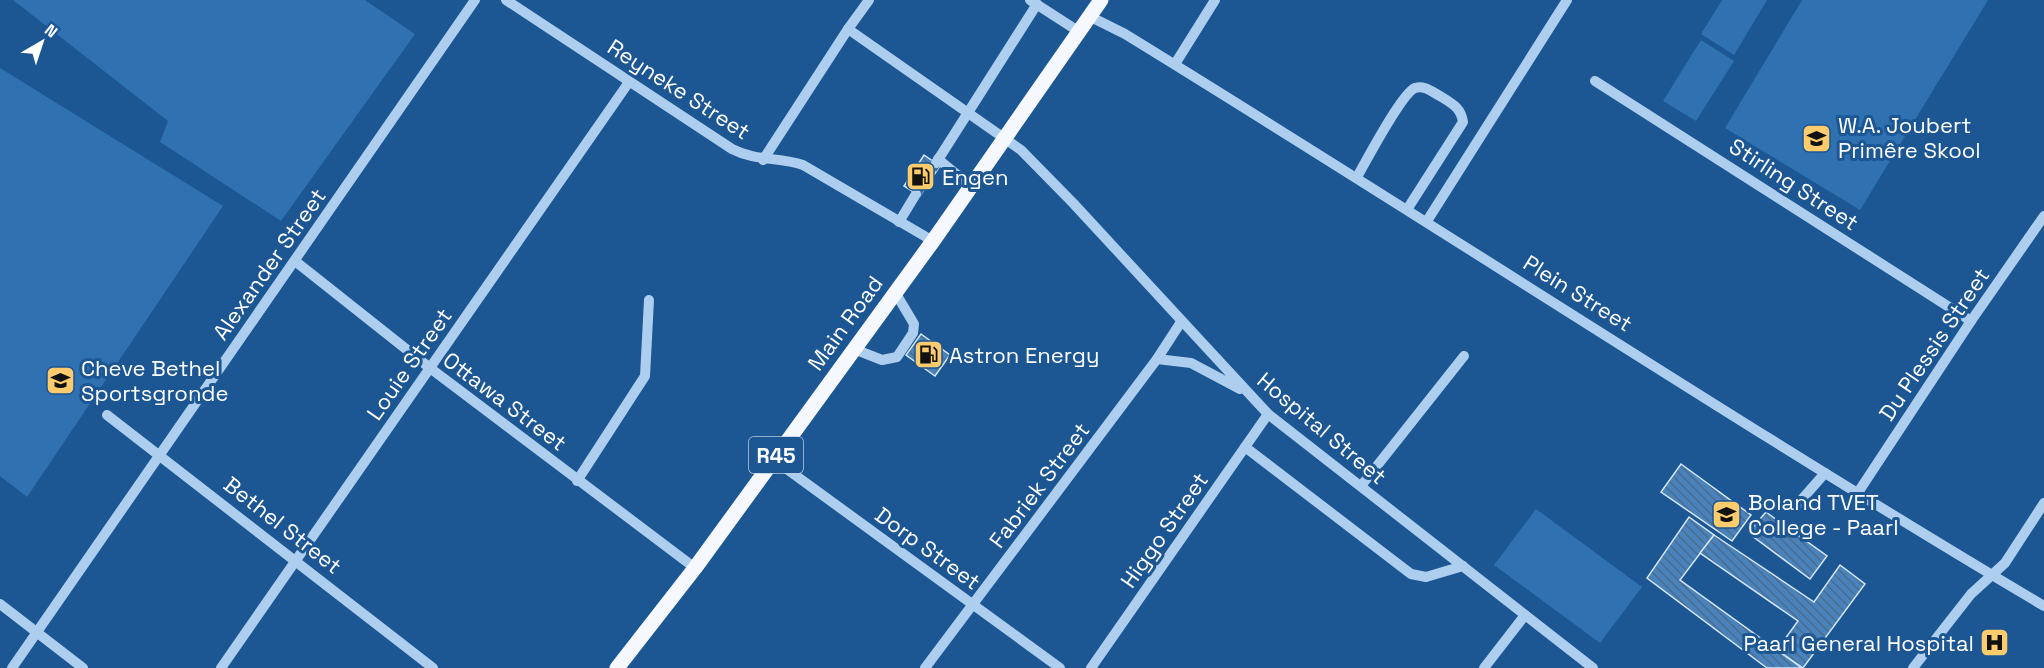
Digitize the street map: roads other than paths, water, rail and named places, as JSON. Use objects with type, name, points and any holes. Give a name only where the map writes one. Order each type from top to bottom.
[{"type":"main road","name":"Main Road","points":[[617,668],[695,568],[933,241],[1101,0]]},
{"type":"street","name":"Alexander Street","points":[[12,668],[475,0]]},
{"type":"street","name":"Reyneke Street","points":[[506,0],[732,149],[764,160],[791,161],[803,165],[933,241]]},
{"type":"street","points":[[764,160],[869,0]]},
{"type":"street","points":[[1175,64],[1215,0]]},
{"type":"street","points":[[1427,221],[1567,0]]},
{"type":"street","points":[[970,186],[937,161],[1034,2],[1078,31]]},
{"type":"street","name":"Plein Street","points":[[1089,16],[1125,34],[1175,64],[1408,208],[1857,494],[2044,606]]},
{"type":"street","name":"Hospital Street","points":[[848,29],[1021,150],[1268,414],[1593,668]]},
{"type":"street","name":"Stirling Street","points":[[1595,81],[1971,321]]},
{"type":"street","name":"Louie Street","points":[[221,668],[630,82]]},
{"type":"street","points":[[1357,177],[1403,100],[1414,88],[1424,87],[1455,105],[1462,112],[1463,122],[1408,208]]},
{"type":"street","points":[[899,222],[916,194]]},
{"type":"street","name":"Du Plessis Street","points":[[1857,494],[1971,321],[2042,223]]},
{"type":"street","name":"Ottawa Street","points":[[295,261],[577,481],[695,568]]},
{"type":"street","points":[[854,349],[882,360],[897,357],[913,333],[914,324],[895,292]]},
{"type":"street","points":[[577,481],[642,384],[646,368],[649,300]]},
{"type":"street","name":"Fabriek Street","points":[[925,668],[1157,359],[1181,322]]},
{"type":"street","points":[[1361,486],[1464,356]]},
{"type":"street","points":[[1157,359],[1191,363],[1248,393]]},
{"type":"street","name":"Higgo Street","points":[[1091,668],[1268,414]]},
{"type":"street","name":"Bethel Street","points":[[107,415],[296,559],[433,668]]},
{"type":"street","points":[[1245,447],[1411,574],[1426,577],[1463,566]]},
{"type":"street","name":"Dorp Street","points":[[773,459],[1060,668]]},
{"type":"street","points":[[1796,506],[1825,473]]},
{"type":"street","points":[[1913,668],[1971,594],[2005,563],[2044,502]]},
{"type":"street","points":[[0,604],[83,668]]},
{"type":"street","points":[[1484,668],[1525,615]]},
{"type":"tunnel","points":[[916,194],[936,163]]},
{"type":"place","name":"W.A. Joubert Primêre Skool","points":[[1817,138]]},
{"type":"place","name":"Engen","points":[[921,177]]},
{"type":"place","name":"Astron Energy","points":[[928,355]]},
{"type":"place","name":"Cheve Bethel Sportsgronde","points":[[60,381]]},
{"type":"place","name":"Boland TVET College - Paarl","points":[[1727,515]]},
{"type":"place","name":"Paarl General Hospital","points":[[1995,643]]}]
